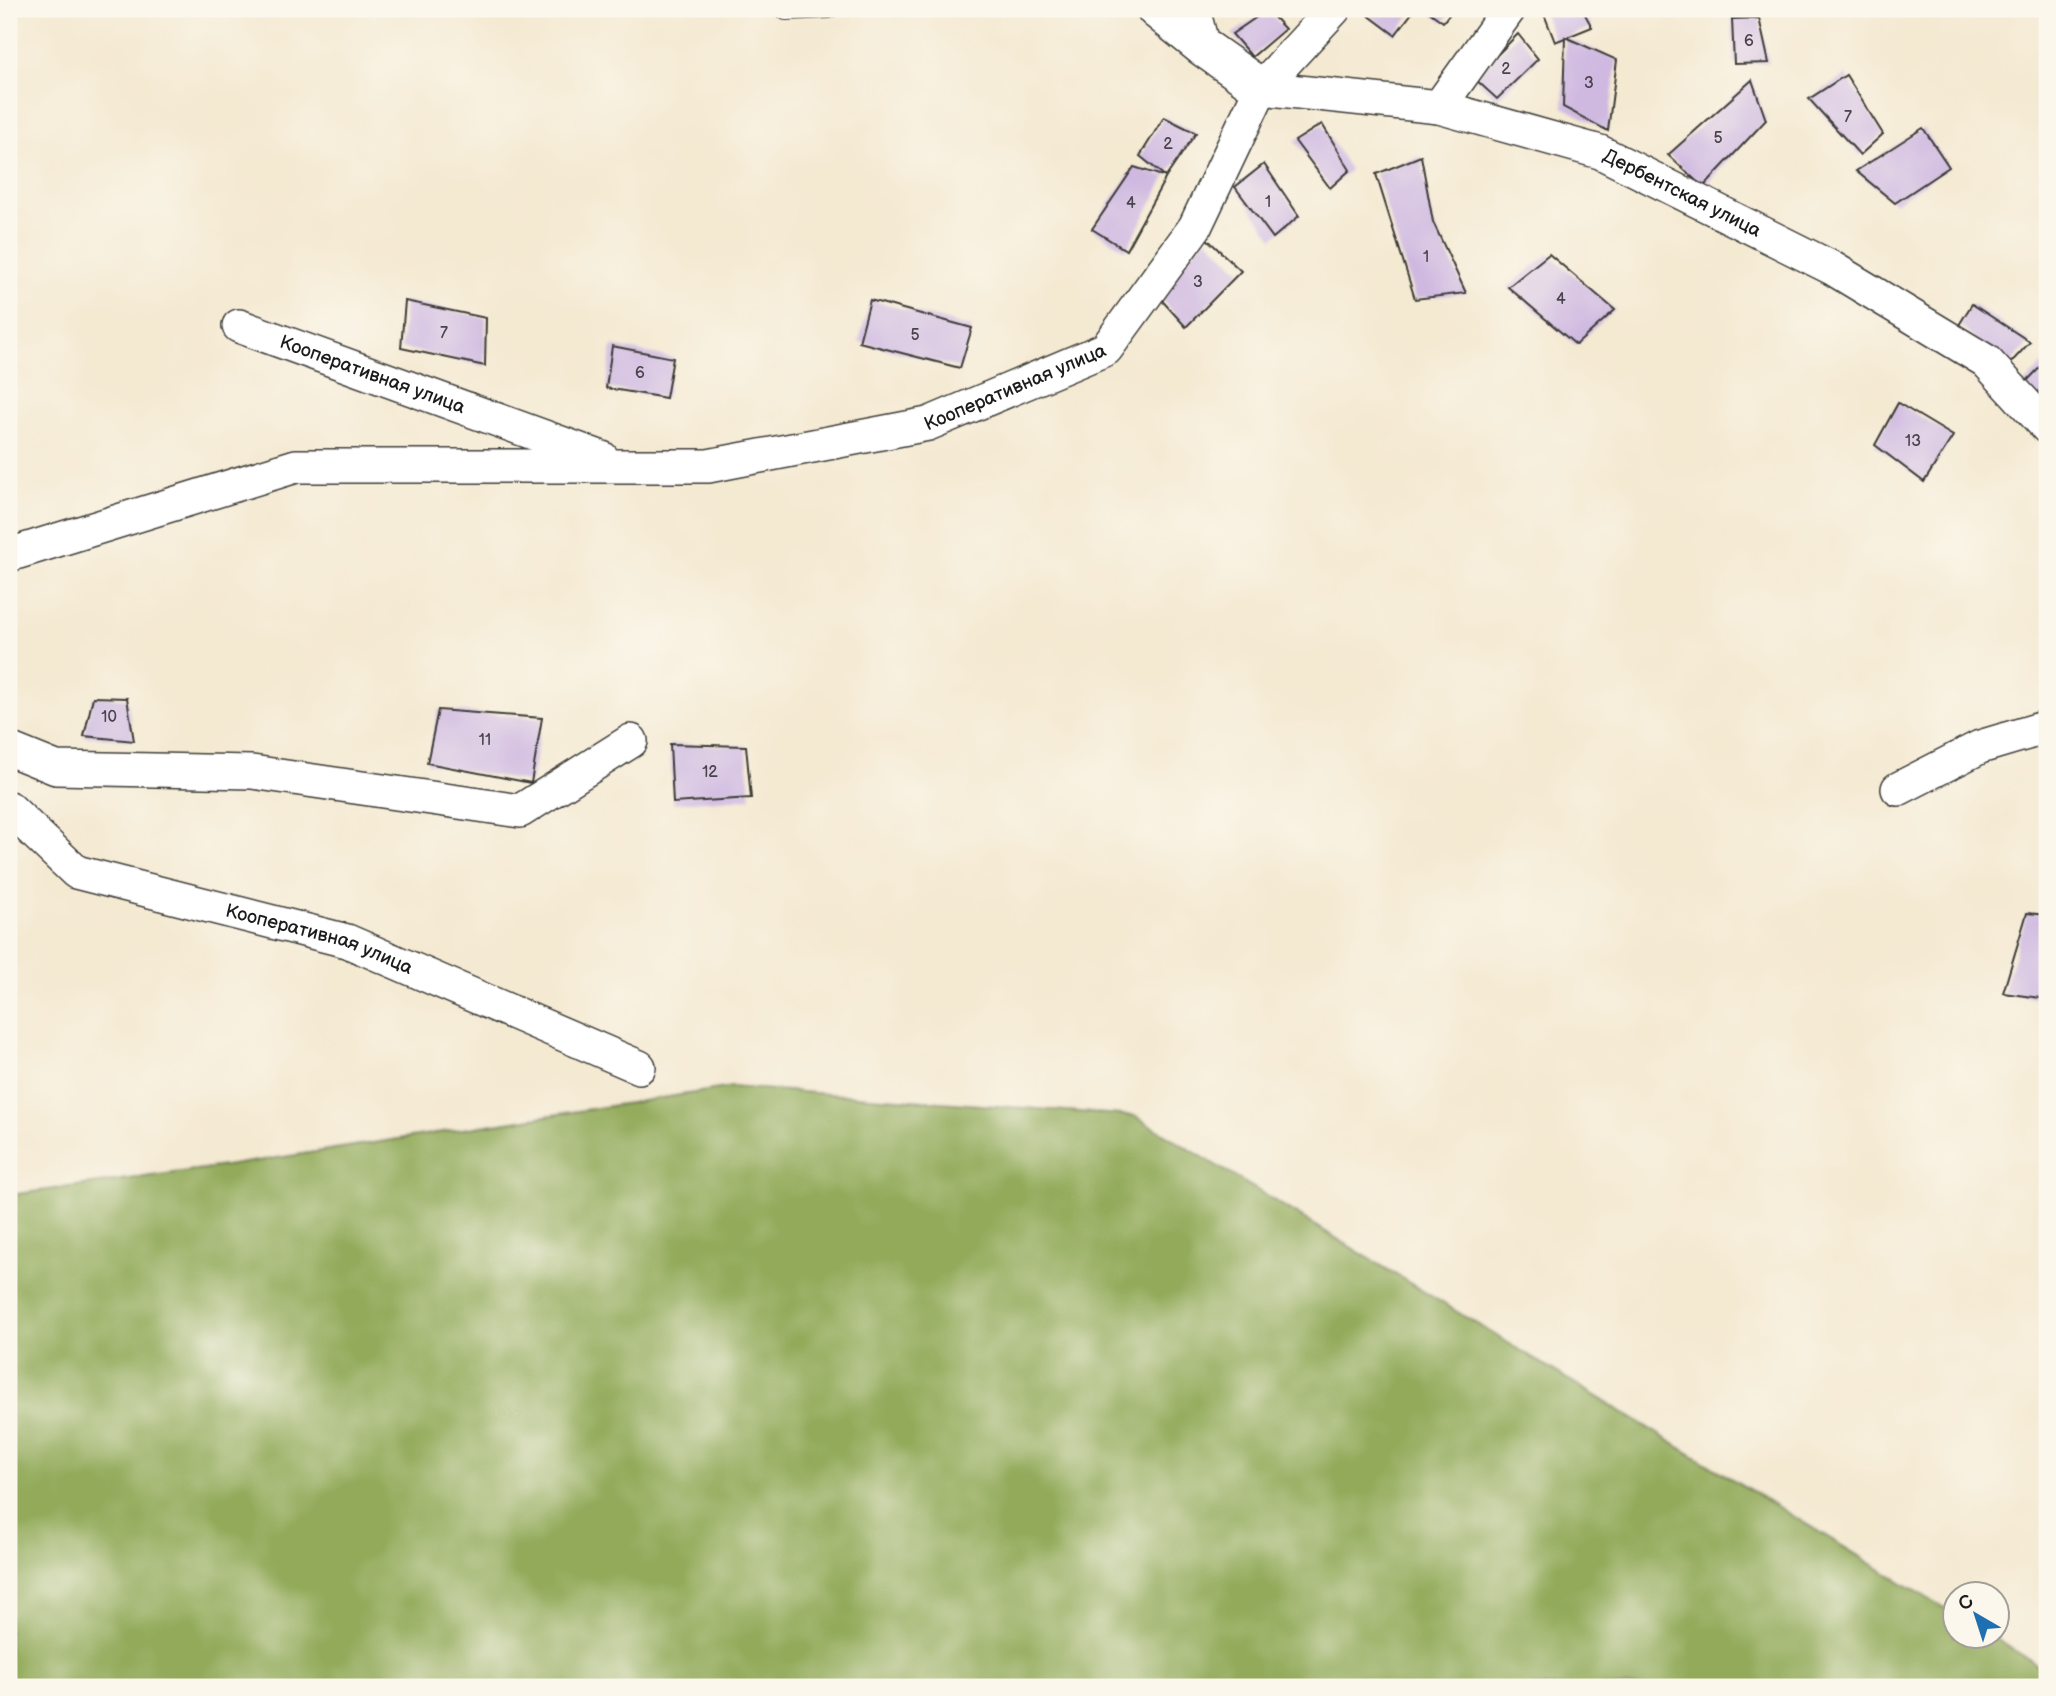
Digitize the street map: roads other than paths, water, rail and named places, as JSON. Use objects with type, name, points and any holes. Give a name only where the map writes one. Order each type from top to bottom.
[{"type":"street","points":[[1156,9],[1203,47],[1261,88]]},
{"type":"street","points":[[1193,9],[1203,47]]},
{"type":"street","name":"Кооперативная улица","points":[[9,555],[296,466],[708,467],[928,425],[1106,349],[1195,227],[1261,88],[1335,9]]},
{"type":"street","points":[[1439,107],[1508,9]]},
{"type":"street","name":"Дербентская улица","points":[[1261,88],[1439,107],[1600,152],[1832,268],[1986,361],[2047,427]]},
{"type":"street","name":"Кооперативная улица","points":[[239,326],[624,466]]},
{"type":"street","points":[[1898,789],[1980,747],[2047,727]]},
{"type":"street","points":[[9,749],[56,768],[252,772],[520,811],[631,741]]},
{"type":"street","name":"Кооперативная улица","points":[[9,808],[76,872],[347,941],[639,1067]]},
{"type":"lane","points":[[786,11],[829,9]]}]
